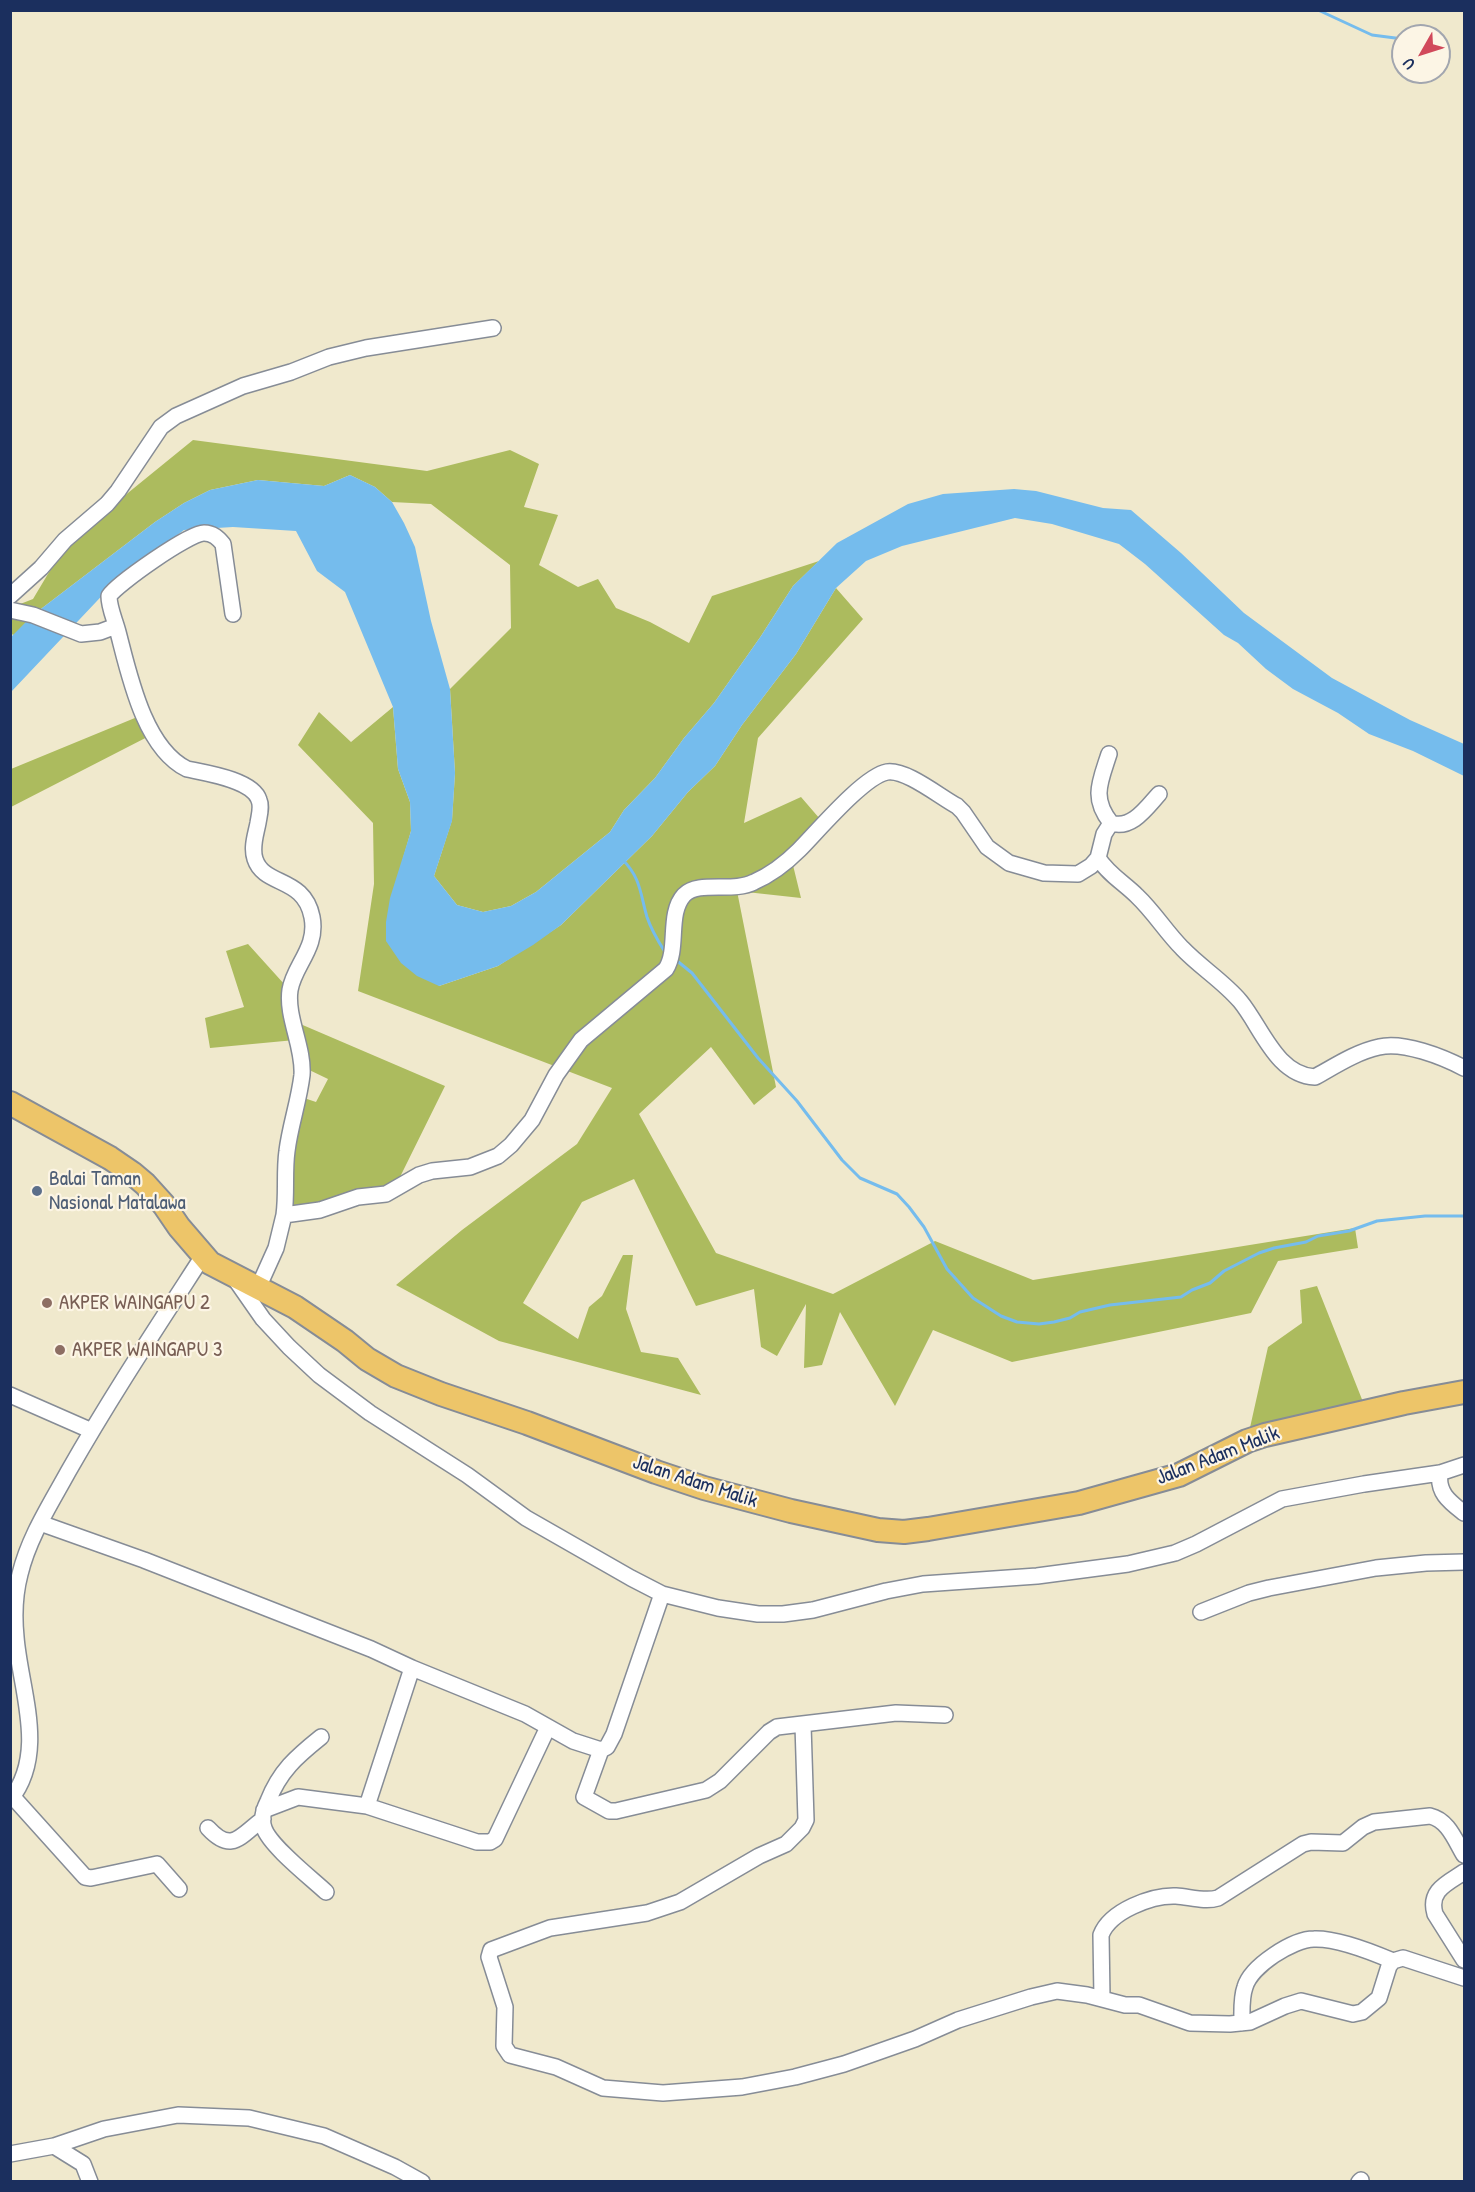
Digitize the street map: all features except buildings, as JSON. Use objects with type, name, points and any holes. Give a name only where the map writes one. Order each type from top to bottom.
[{"type":"highway","name":"Jalan Adam Malik","points":[[10,1103],[110,1158],[132,1173],[146,1184],[164,1204],[179,1227],[210,1263],[321,1323],[378,1366],[423,1388],[527,1423],[704,1488],[791,1511],[878,1530],[904,1532],[1079,1503],[1179,1475],[1247,1441],[1265,1435],[1404,1403],[1464,1392]]},
{"type":"street","points":[[10,596],[41,568],[65,540],[107,504],[162,427],[176,416],[243,386],[291,372],[329,357],[366,348],[493,328]]},
{"type":"street","points":[[232,614],[224,544],[218,538],[202,533],[187,538],[160,556],[117,587],[109,596],[131,688],[160,744],[170,758],[187,770],[242,784],[254,791],[260,801],[253,848],[258,866],[265,873],[297,890],[306,900],[312,917],[313,935],[290,988],[302,1074],[287,1154],[284,1215],[276,1248],[258,1288]]},
{"type":"street","points":[[10,610],[33,615],[81,634],[100,632],[116,626]]},
{"type":"street","points":[[1109,754],[1100,785],[1099,802],[1111,823]]},
{"type":"street","points":[[284,1215],[316,1210],[358,1197],[386,1194],[419,1175],[432,1171],[470,1167],[498,1156],[511,1145],[532,1120],[566,1061],[581,1040],[666,969],[670,961],[675,918],[682,898],[694,888],[740,887],[758,880],[783,864],[844,804],[880,774],[893,772],[905,776],[957,806],[987,847],[1009,863],[1044,873],[1078,874],[1091,866],[1098,858],[1104,834],[1111,823]]},
{"type":"street","points":[[1111,823],[1123,824],[1134,820],[1159,794]]},
{"type":"street","points":[[1098,858],[1110,874],[1143,901],[1180,946],[1240,1001],[1278,1057],[1298,1072],[1314,1077],[1354,1056],[1382,1046],[1396,1046],[1425,1052],[1464,1068]]},
{"type":"street","points":[[179,1889],[157,1864],[91,1878],[85,1877],[12,1798],[23,1775],[28,1757],[30,1730],[13,1609],[25,1556],[40,1523],[92,1431],[202,1256]]},
{"type":"street","points":[[233,1276],[262,1319],[289,1347],[337,1389],[380,1419],[467,1475],[526,1518],[662,1594],[718,1608],[758,1614],[783,1614],[813,1610],[923,1584],[1037,1576],[1128,1564],[1196,1545],[1282,1499],[1353,1485],[1440,1473],[1464,1465]]},
{"type":"street","points":[[10,1395],[92,1431]]},
{"type":"street","points":[[1440,1473],[1442,1493],[1464,1513]]},
{"type":"street","points":[[40,1523],[144,1560],[372,1648],[412,1668],[525,1714],[573,1740],[601,1750]]},
{"type":"street","points":[[10,1566],[25,1556]]},
{"type":"street","points":[[1202,1612],[1249,1593],[1269,1588],[1376,1568],[1464,1562]]},
{"type":"street","points":[[662,1594],[614,1734],[607,1747],[601,1750],[584,1797],[609,1811],[705,1790],[720,1781],[773,1728],[896,1713],[945,1715]]},
{"type":"street","points":[[367,1806],[412,1668]]},
{"type":"street","points":[[803,1725],[806,1820],[802,1828],[786,1844],[759,1856],[685,1899],[659,1910],[550,1928],[491,1950],[489,1957],[505,2007],[504,2046],[506,2053],[512,2057],[556,2067],[609,2090],[663,2093],[722,2089],[795,2077],[844,2064],[957,2020],[1058,1991],[1102,1998],[1125,2005],[1139,2005],[1190,2024],[1242,2023],[1250,2022],[1301,2001],[1341,2012],[1353,2014],[1362,2012],[1379,1998],[1389,1966],[1393,1961],[1402,1958],[1464,1978]]},
{"type":"street","points":[[208,1828],[225,1842],[232,1842],[263,1815],[298,1797],[367,1806],[477,1842],[490,1842],[495,1839],[548,1727]]},
{"type":"street","points":[[321,1737],[298,1756],[278,1778],[263,1815],[264,1828],[270,1839],[326,1892]]},
{"type":"street","points":[[278,1778],[298,1797]]},
{"type":"street","points":[[1102,1998],[1101,1935],[1104,1926],[1110,1919],[1140,1904],[1173,1896],[1218,1898],[1303,1844],[1343,1843],[1363,1827],[1374,1822],[1430,1816],[1437,1818],[1449,1830],[1464,1855]]},
{"type":"street","points":[[1464,1872],[1436,1892],[1432,1906],[1464,1960]]},
{"type":"street","points":[[1242,2023],[1243,1994],[1249,1977],[1276,1954],[1300,1941],[1314,1939],[1333,1941],[1393,1961]]},
{"type":"street","points":[[10,2154],[54,2146],[104,2129],[178,2115],[249,2118],[324,2136],[422,2181]]},
{"type":"street","points":[[54,2146],[83,2164],[90,2181]]},
{"type":"green space","points":[[193,440],[427,471],[510,450],[539,464],[524,507],[558,515],[539,565],[578,587],[598,579],[616,608],[650,622],[689,643],[712,596],[819,561],[793,586],[714,703],[684,738],[655,778],[624,810],[610,832],[536,892],[511,906],[483,912],[457,905],[434,876],[452,820],[455,773],[450,689],[511,628],[510,565],[431,504],[392,502],[375,487],[350,475],[324,486],[258,480],[210,490],[184,503],[155,522],[33,615],[14,635],[11,634],[10,608],[33,599],[70,537],[91,523]]},
{"type":"green space","points":[[836,588],[863,619],[758,738],[744,823],[801,797],[826,826],[791,857],[801,898],[737,891],[776,1087],[754,1105],[711,1047],[639,1114],[716,1253],[833,1294],[935,1241],[1033,1280],[1355,1228],[1358,1248],[1278,1261],[1251,1313],[1012,1362],[933,1330],[895,1406],[840,1312],[822,1365],[804,1368],[806,1304],[777,1356],[761,1347],[754,1289],[696,1306],[634,1179],[582,1202],[523,1303],[578,1339],[589,1307],[602,1296],[623,1255],[633,1255],[626,1309],[641,1352],[678,1358],[701,1395],[499,1341],[396,1285],[462,1230],[577,1144],[612,1088],[358,991],[374,884],[373,823],[298,745],[319,712],[351,742],[393,707],[398,769],[410,802],[411,831],[402,862],[439,986],[498,966],[561,925],[652,836],[688,792],[715,766],[742,725],[796,654]]},
{"type":"green space","points":[[147,713],[159,731],[11,807],[11,769]]},
{"type":"green space","points":[[248,944],[285,985],[291,1020],[445,1086],[400,1177],[385,1186],[359,1189],[324,1204],[281,1208],[295,1095],[316,1102],[328,1079],[301,1066],[295,1040],[210,1048],[205,1018],[244,1007],[226,951]]},
{"type":"green space","points":[[1317,1286],[1367,1412],[1247,1441],[1268,1347],[1302,1323],[1300,1290]]},
{"type":"water","points":[[350,475],[375,487],[392,502],[415,547],[431,621],[450,689],[455,773],[452,821],[434,876],[457,905],[483,912],[511,906],[536,892],[610,832],[624,810],[655,778],[684,738],[714,703],[793,586],[837,543],[908,504],[943,494],[1014,489],[1036,491],[1103,508],[1131,510],[1181,553],[1244,613],[1332,678],[1410,720],[1464,744],[1464,776],[1413,751],[1369,734],[1338,713],[1293,689],[1266,669],[1238,643],[1224,635],[1145,564],[1119,544],[1052,524],[1015,518],[902,546],[866,561],[836,588],[796,654],[742,725],[715,766],[688,792],[652,836],[561,925],[533,945],[498,966],[439,986],[417,976],[401,963],[386,941],[390,898],[411,831],[410,802],[398,769],[393,707],[345,592],[317,571],[296,531],[233,527],[184,530],[113,584],[11,692],[11,637],[33,615],[155,522],[184,503],[210,490],[258,480],[324,486]]},
{"type":"waterway","points":[[1318,10],[1372,35],[1391,37]]},
{"type":"waterway","points":[[622,859],[636,879],[649,921],[665,952]]},
{"type":"waterway","points":[[676,960],[692,973],[758,1058],[797,1101],[842,1160],[860,1178],[897,1194],[924,1227],[947,1269],[973,1298],[1001,1316],[1017,1322],[1039,1324],[1054,1322],[1070,1318],[1080,1312],[1110,1305],[1181,1297],[1210,1283],[1224,1271],[1259,1253],[1306,1242],[1318,1236],[1349,1231],[1377,1221],[1425,1216],[1464,1216]]},
{"type":"place","name":"Balai Taman Nasional Matalawa","points":[[37,1191]]},
{"type":"place","name":"AKPER WAINGAPU 2","points":[[47,1303]]},
{"type":"place","name":"AKPER WAINGAPU 3","points":[[60,1350]]}]
